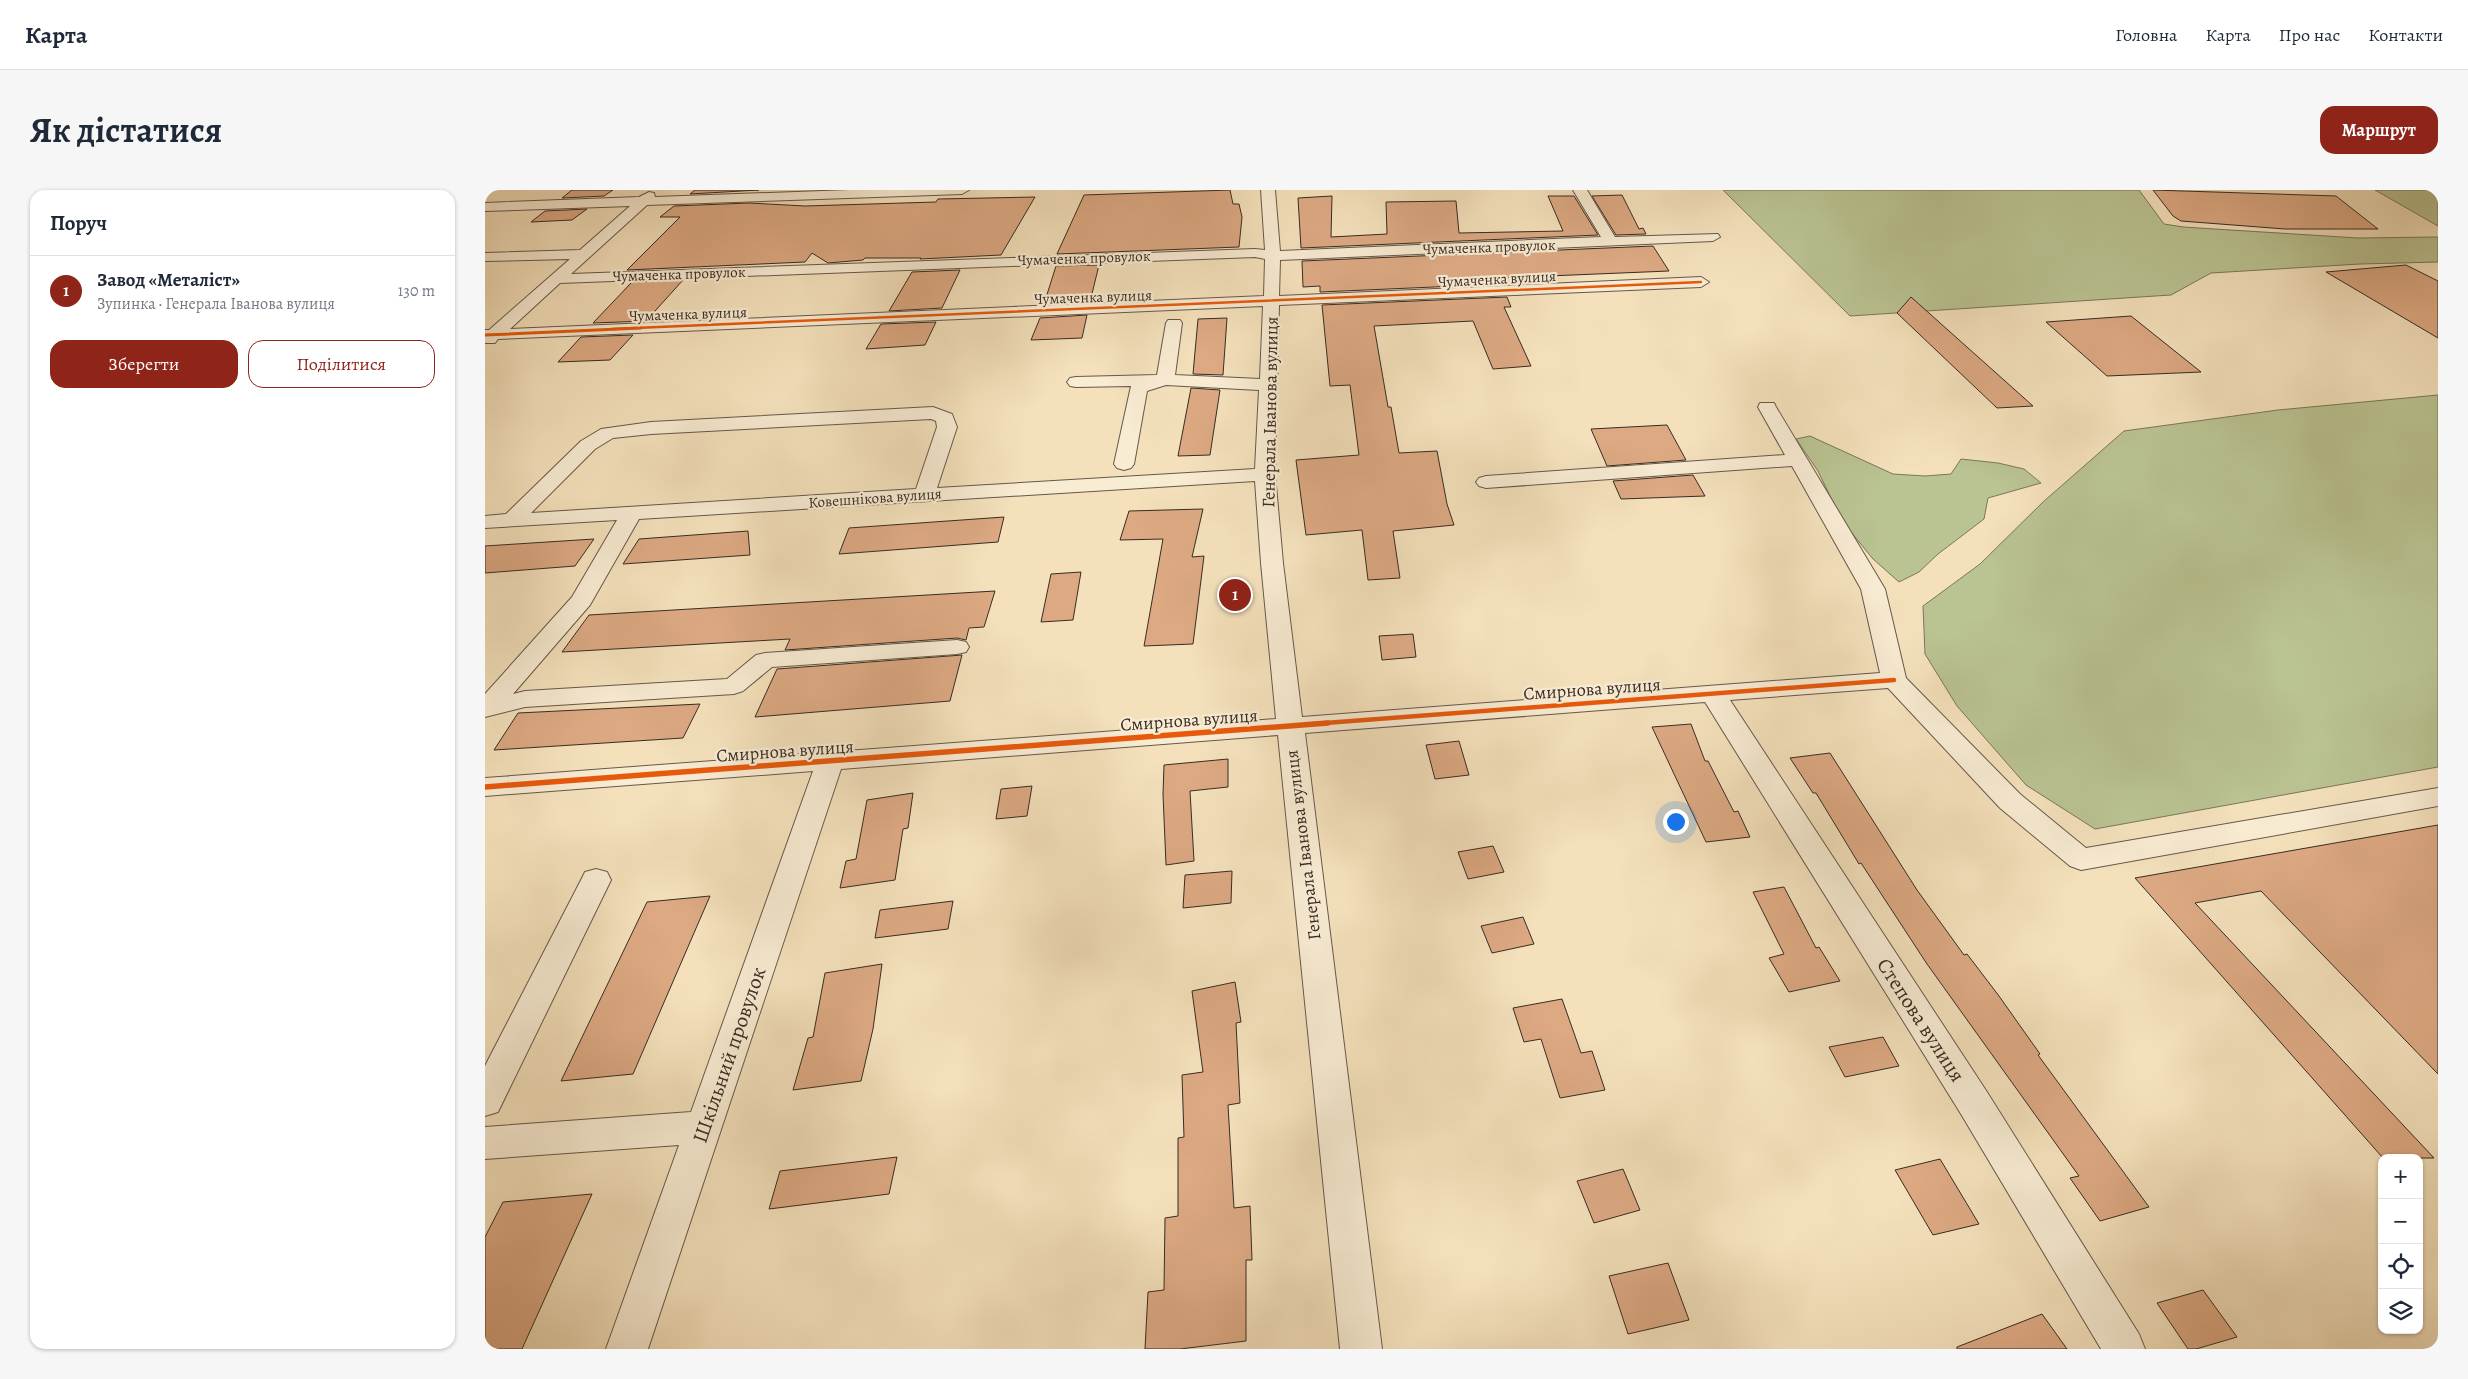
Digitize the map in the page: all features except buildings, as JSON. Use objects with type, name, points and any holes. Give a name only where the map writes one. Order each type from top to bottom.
[{"type":"street","points":[[488,338],[656,190]]},
{"type":"street","points":[[485,207],[961,190]]},
{"type":"street","name":"Генерала Іванова вулиця","points":[[1268,190],[1273,256],[1265,474],[1272,563],[1361,1349]]},
{"type":"street","points":[[1580,190],[1611,242]]},
{"type":"street","name":"Чумаченка провулок","points":[[557,279],[1031,260],[1255,253],[1273,256],[1713,237]]},
{"type":"street","points":[[485,257],[584,254]]},
{"type":"street","name":"Чумаченка вулиця","points":[[488,338],[1701,282]]},
{"type":"street","points":[[1165,380],[1174,323]]},
{"type":"street","points":[[1075,382],[1165,380],[1269,385]]},
{"type":"street","points":[[1124,464],[1139,388],[1165,380]]},
{"type":"street","points":[[1767,407],[1796,460],[1873,589],[1894,680],[2010,801],[2081,858],[2438,797]]},
{"type":"street","points":[[512,520],[589,445],[608,433],[651,428],[933,413],[945,418],[947,427],[924,495]]},
{"type":"street","points":[[1486,482],[1796,460]]},
{"type":"street","name":"Ковешнікова вулиця","points":[[485,522],[1265,474]]},
{"type":"street","points":[[485,710],[582,600],[631,513]]},
{"type":"street","points":[[485,710],[525,699],[734,686],[765,660],[957,647]]},
{"type":"street","name":"Смирнова вулиця","points":[[485,787],[1894,680]]},
{"type":"street","name":"Степова вулиця","points":[[1713,694],[1974,1103],[2124,1349]]},
{"type":"street","name":"Шкільний провулок","points":[[627,1349],[831,761]]},
{"type":"street","points":[[485,1101],[596,880]]},
{"type":"street","points":[[485,1144],[704,1127]]},
{"type":"green space","points":[[1723,190],[2139,190],[2164,224],[2183,227],[2358,238],[2438,237],[2438,262],[2360,264],[2211,273],[2171,295],[1850,316]]},
{"type":"green space","points":[[2375,190],[2438,190],[2438,226]]},
{"type":"green space","points":[[2438,395],[2438,767],[2095,829],[2026,785],[1957,706],[1925,654],[1923,606],[1980,564],[2043,502],[2124,431],[2278,410]]},
{"type":"green space","points":[[1810,436],[1893,474],[1925,476],[1951,474],[1961,459],[1998,463],[2024,469],[2041,483],[1988,498],[1984,519],[1938,554],[1919,572],[1899,582],[1873,559],[1842,521],[1818,471],[1796,439]]},
{"type":"cycle path","points":[[485,335],[1701,282]]},
{"type":"cycle path","points":[[485,787],[1894,680]]},
{"type":"place","name":"Завод «Металіст»","points":[[1235,595]]}]
